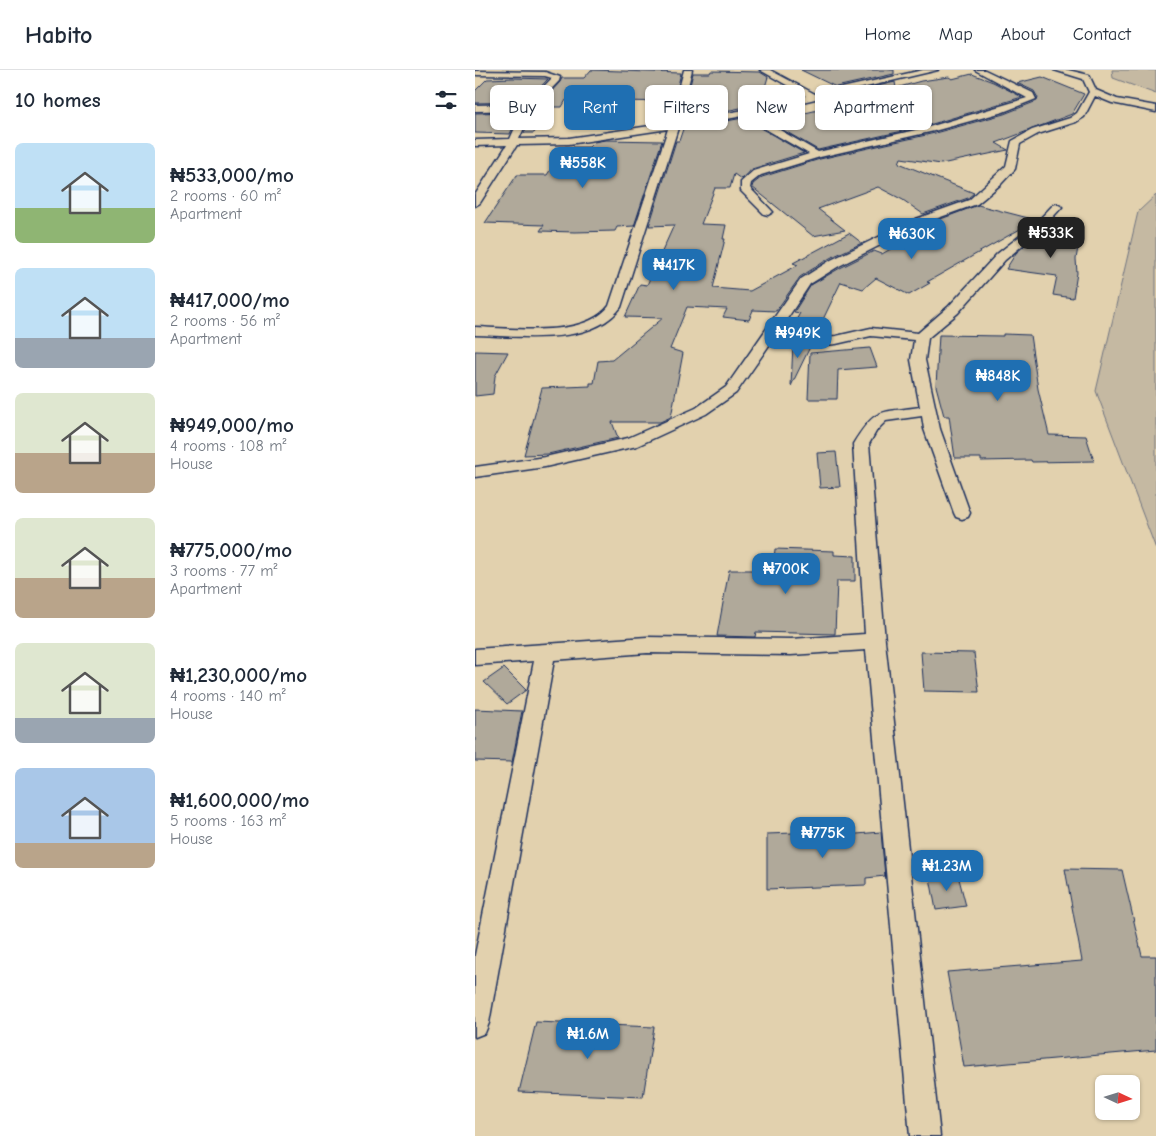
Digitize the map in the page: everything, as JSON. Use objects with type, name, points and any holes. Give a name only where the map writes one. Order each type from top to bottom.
[{"type":"street","points":[[684,85],[688,70]]},
{"type":"street","points":[[764,70],[814,97]]},
{"type":"street","points":[[805,99],[927,70]]},
{"type":"street","points":[[768,212],[745,189],[746,182],[757,173],[817,155],[931,129],[1032,99],[1030,95],[979,70]]},
{"type":"street","points":[[1058,70],[1086,76],[1093,92],[1115,101],[1156,109]]},
{"type":"street","points":[[475,73],[545,74],[556,77],[552,85]]},
{"type":"street","points":[[475,472],[545,462],[632,442],[701,411],[731,390],[805,282],[835,263],[920,221],[973,202],[997,182],[1011,167],[1015,143],[1035,132],[1073,120],[1081,115],[1093,92]]},
{"type":"street","points":[[475,108],[490,108]]},
{"type":"street","points":[[475,144],[577,140],[645,129]]},
{"type":"street","points":[[475,204],[513,143],[519,130]]},
{"type":"street","points":[[475,331],[560,332],[578,330],[607,318],[615,306],[672,130]]},
{"type":"street","points":[[774,130],[817,155]]},
{"type":"street","points":[[962,513],[932,429],[918,360],[921,338],[953,310],[1001,256],[1038,227],[1057,208]]},
{"type":"street","points":[[768,337],[814,342],[836,340],[871,332],[921,338]]},
{"type":"street","points":[[925,1136],[875,641],[861,444],[871,427],[881,417],[929,410]]},
{"type":"street","points":[[475,657],[647,645],[791,647],[875,641]]},
{"type":"street","points":[[475,1023],[545,652]]},
{"type":"shaded area","points":[[1112,70],[1156,70],[1156,94],[1113,78]]},
{"type":"shaded area","points":[[1156,195],[1156,549],[1096,391],[1138,212]]},
{"type":"building","points":[[591,70],[681,73],[678,85],[645,85],[645,101],[635,101],[635,85],[564,85],[564,104],[562,107],[554,107],[554,88],[562,78],[584,78]]},
{"type":"building","points":[[801,70],[894,70],[894,74],[845,85],[832,85]]},
{"type":"building","points":[[711,71],[760,72],[768,77],[766,85],[738,85],[738,108],[728,110],[728,85],[690,85],[693,73],[710,73]]},
{"type":"building","points":[[972,74],[993,82],[1022,97],[932,124],[932,85],[907,85],[949,77],[952,79]]},
{"type":"building","points":[[1042,77],[1084,94],[1072,114],[996,143],[1008,150],[941,164],[901,158],[899,163],[974,193],[968,198],[923,214],[903,200],[878,187],[818,209],[845,230],[813,236],[752,187],[762,177],[820,159],[935,133],[1004,114],[1037,101],[1038,98],[1034,91],[1017,83]]},
{"type":"building","points":[[487,79],[548,79],[542,85],[490,85],[490,103],[475,103],[475,91]]},
{"type":"building","points":[[895,82],[896,85],[882,85]]},
{"type":"building","points":[[815,111],[815,130],[907,130],[818,150],[783,130],[805,130],[805,113]]},
{"type":"building","points":[[475,113],[490,113],[490,130],[512,130],[510,134],[475,133]]},
{"type":"building","points":[[738,119],[738,130],[764,130],[804,153],[752,169],[741,179],[734,174],[730,188],[715,188],[701,224],[726,225],[723,239],[725,239],[713,288],[750,291],[798,265],[793,263],[849,233],[862,243],[830,258],[800,277],[776,311],[753,310],[749,320],[723,317],[727,309],[687,307],[670,349],[683,353],[671,417],[660,422],[612,422],[618,438],[548,454],[524,455],[542,388],[590,386],[590,383],[594,383],[598,361],[612,360],[663,318],[625,317],[640,284],[647,285],[674,225],[649,226],[676,141],[679,141],[683,130],[728,130],[728,121]]},
{"type":"building","points":[[525,130],[536,130],[534,133],[524,133]]},
{"type":"building","points":[[605,140],[662,141],[634,226],[617,227],[615,231],[575,232],[540,231],[544,225],[485,223],[517,175],[547,175],[565,147],[589,147],[594,142]]},
{"type":"building","points":[[978,205],[1036,220],[927,282],[930,283],[909,295],[876,278],[863,289],[841,282],[815,336],[794,334],[794,324],[800,313],[794,312],[811,285],[874,251],[882,254],[935,223],[933,222]]},
{"type":"building","points":[[1049,224],[1052,224],[1050,232],[1080,236],[1073,298],[1053,295],[1057,276],[1006,269],[1016,253]]},
{"type":"building","points":[[1003,334],[1030,335],[1038,389],[1049,435],[1086,436],[1094,461],[981,461],[981,458],[955,458],[949,416],[944,416],[936,386],[939,335],[1003,336]]},
{"type":"building","points":[[793,345],[810,347],[791,386]]},
{"type":"building","points":[[870,348],[877,367],[838,370],[837,399],[808,399],[810,353]]},
{"type":"building","points":[[475,351],[508,352],[495,376],[493,394],[475,396]]},
{"type":"building","points":[[836,452],[840,487],[820,488],[817,453]]},
{"type":"building","points":[[775,549],[834,551],[834,555],[855,556],[855,581],[837,581],[835,634],[756,632],[755,637],[717,636],[729,570],[773,570]]},
{"type":"building","points":[[921,652],[974,653],[979,692],[924,691]]},
{"type":"building","points":[[504,668],[526,690],[507,704],[484,682]]},
{"type":"building","points":[[475,709],[522,711],[512,762],[475,761]]},
{"type":"building","points":[[844,831],[845,835],[881,832],[885,876],[866,878],[866,885],[767,889],[767,834]]},
{"type":"building","points":[[1065,869],[1122,870],[1142,956],[1156,956],[1156,1050],[964,1067],[947,972],[1082,961]]},
{"type":"building","points":[[958,875],[966,906],[936,910],[930,878]]},
{"type":"building","points":[[536,1022],[654,1027],[643,1097],[519,1092]]}]
